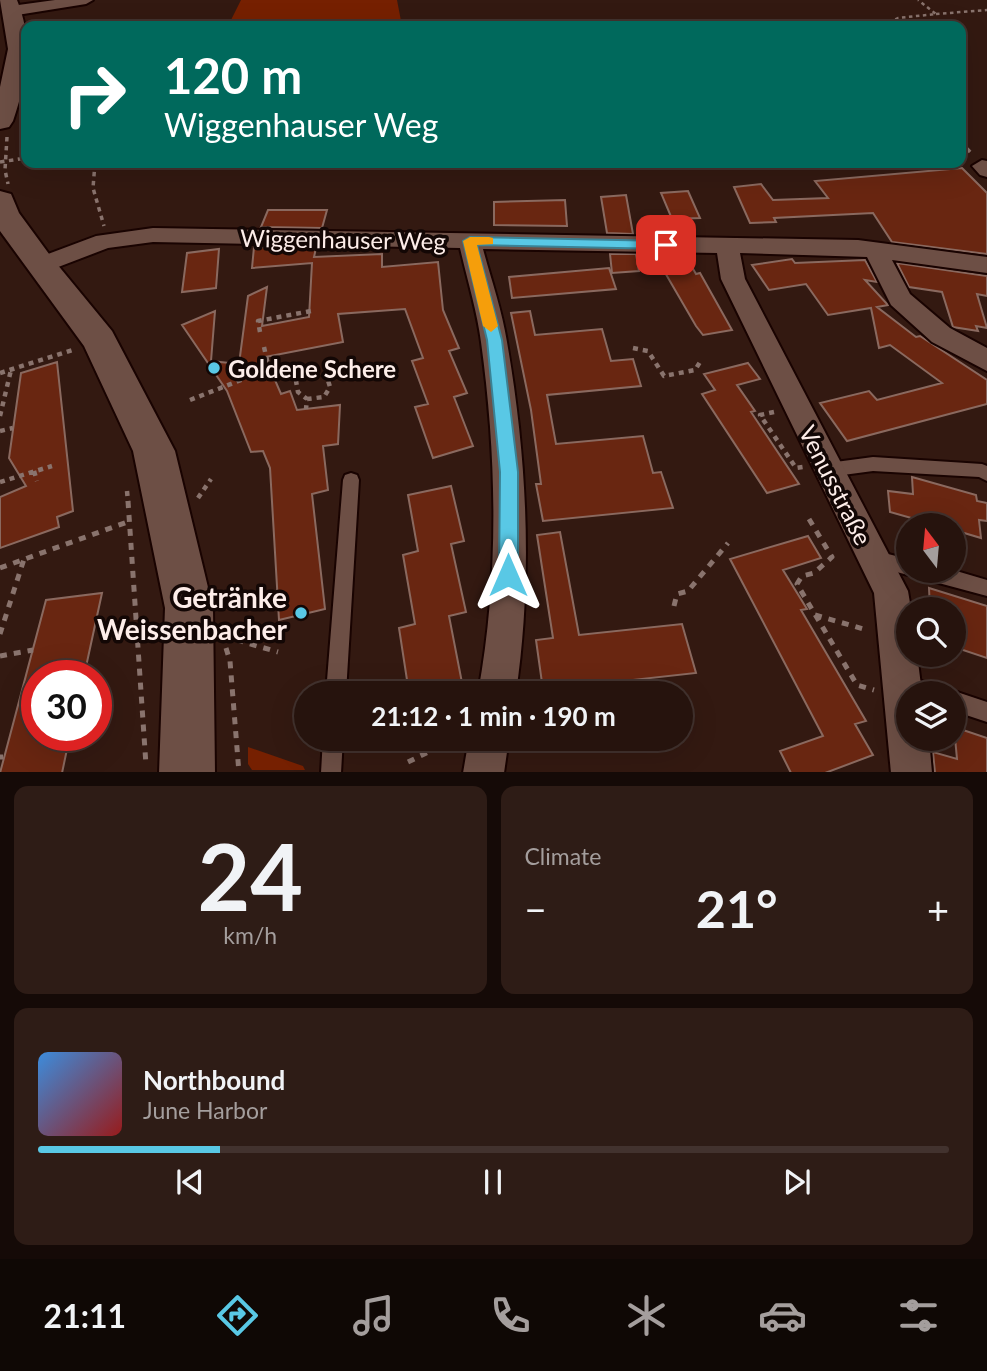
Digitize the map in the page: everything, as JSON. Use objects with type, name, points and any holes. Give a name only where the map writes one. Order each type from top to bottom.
[{"type":"main road","points":[[9,5],[21,36]]},
{"type":"main road","points":[[0,121],[21,58]]},
{"type":"main road","points":[[0,200],[4,214],[40,266],[99,340],[154,451],[206,622],[187,772]]},
{"type":"street","points":[[9,5],[86,0]]},
{"type":"street","name":"Wiggenhauser Weg","points":[[40,266],[104,241],[153,235],[876,251],[987,265]]},
{"type":"street","points":[[470,241],[494,340],[509,472],[508,626],[499,681]]},
{"type":"street","name":"Venusstraße","points":[[727,247],[733,279],[891,591],[896,621]]},
{"type":"street","points":[[876,251],[900,299],[941,335],[987,360]]},
{"type":"street","points":[[483,772],[487,751]]},
{"type":"street","points":[[910,751],[912,772]]},
{"type":"lane","points":[[828,470],[873,464],[982,471],[987,474]]},
{"type":"lane","points":[[337,681],[351,480]]},
{"type":"lane","points":[[874,558],[896,564]]},
{"type":"lane","points":[[966,582],[987,588]]},
{"type":"lane","points":[[966,705],[987,712]]},
{"type":"lane","points":[[331,772],[332,751]]},
{"type":"path","points":[[918,0],[936,14]]},
{"type":"path","points":[[893,21],[898,18],[987,10]]},
{"type":"path","points":[[0,162],[21,159]]},
{"type":"path","points":[[95,168],[92,194],[105,231],[104,241]]},
{"type":"path","points":[[260,332],[258,321],[311,311]]},
{"type":"path","points":[[0,373],[82,348],[74,337]]},
{"type":"path","points":[[264,347],[269,369]]},
{"type":"path","points":[[633,348],[648,351],[664,376],[695,370],[699,362]]},
{"type":"path","points":[[0,416],[12,369]]},
{"type":"path","points":[[190,400],[269,369],[294,370],[326,374],[330,387],[324,397],[307,399],[298,392],[294,370]]},
{"type":"path","points":[[292,395],[298,392]]},
{"type":"path","points":[[306,409],[307,399]]},
{"type":"path","points":[[0,432],[13,428]]},
{"type":"path","points":[[0,482],[52,466]]},
{"type":"path","points":[[34,471],[37,481]]},
{"type":"path","points":[[190,510],[211,479]]},
{"type":"path","points":[[127,484],[146,772]]},
{"type":"path","points":[[809,519],[832,557],[814,573],[802,576],[797,584],[857,685],[896,690]]},
{"type":"path","points":[[0,568],[130,521]]},
{"type":"path","points":[[674,606],[677,594],[688,592],[719,550],[728,544]]},
{"type":"path","points":[[0,634],[24,559]]},
{"type":"path","points":[[814,615],[896,638]]},
{"type":"path","points":[[206,622],[278,652]]},
{"type":"path","points":[[0,656],[33,650]]},
{"type":"path","points":[[408,762],[430,751]]},
{"type":"shaded area","points":[[241,0],[397,0],[401,21],[230,21]]},
{"type":"shaded area","points":[[248,747],[303,766],[305,770],[252,770],[248,764]]},
{"type":"building","points":[[962,168],[987,193],[987,254],[892,242],[873,213],[774,218],[776,222],[750,223],[734,187],[761,184],[773,200],[828,198],[815,181]]},
{"type":"building","points":[[688,191],[700,218],[672,219],[661,193]]},
{"type":"building","points":[[626,195],[633,234],[607,233],[601,197]]},
{"type":"building","points":[[565,200],[567,226],[494,225],[494,202]]},
{"type":"building","points":[[268,210],[327,210],[322,228],[261,227]]},
{"type":"building","points":[[254,247],[316,248],[314,257],[382,254],[382,267],[438,262],[443,310],[459,348],[449,351],[467,393],[454,397],[473,446],[433,458],[415,407],[428,404],[412,361],[423,358],[405,309],[338,314],[343,342],[265,357],[281,394],[290,391],[297,410],[340,405],[338,444],[323,446],[328,490],[312,494],[325,609],[279,620],[270,468],[263,451],[251,452],[227,391],[182,325],[215,311],[211,361],[239,364],[248,296],[267,287],[262,326],[309,317],[312,263],[252,268]]},
{"type":"building","points":[[219,249],[216,288],[182,292],[187,253]]},
{"type":"building","points":[[610,254],[636,254],[639,271],[612,273]]},
{"type":"building","points":[[792,259],[795,263],[865,260],[877,282],[865,280],[888,305],[877,307],[916,337],[920,336],[987,380],[987,404],[847,441],[820,403],[869,391],[877,400],[942,383],[890,345],[879,348],[871,308],[828,315],[806,284],[769,290],[752,265]]},
{"type":"building","points":[[688,260],[696,274],[700,273],[732,330],[703,335],[696,326],[660,264]]},
{"type":"building","points":[[897,263],[987,276],[987,296],[977,294],[987,328],[976,326],[978,331],[953,327],[942,292],[909,287]]},
{"type":"building","points":[[609,268],[616,289],[512,298],[509,277]]},
{"type":"building","points":[[530,311],[535,335],[602,329],[611,361],[633,359],[641,386],[547,395],[556,444],[643,436],[653,473],[661,472],[673,508],[543,521],[536,484],[541,484],[531,410],[511,313]]},
{"type":"building","points":[[57,362],[73,511],[57,517],[59,527],[0,548],[0,497],[26,486],[9,458],[21,373]]},
{"type":"building","points":[[748,363],[760,379],[737,385],[755,411],[751,412],[799,484],[767,493],[702,394],[715,390],[704,374]]},
{"type":"building","points":[[912,477],[976,495],[977,501],[987,503],[987,521],[979,520],[981,538],[966,534],[966,513],[890,512],[888,491],[913,494]]},
{"type":"building","points":[[451,486],[464,541],[451,544],[466,612],[449,616],[462,681],[407,681],[399,628],[415,624],[403,555],[418,551],[408,495]]},
{"type":"building","points":[[560,532],[579,635],[682,624],[696,673],[624,681],[542,681],[536,640],[553,638],[537,535]]},
{"type":"building","points":[[808,536],[821,558],[783,570],[807,609],[801,610],[866,721],[855,724],[873,755],[828,772],[790,772],[780,751],[823,736],[730,559]]},
{"type":"building","points":[[929,588],[958,597],[929,597]]},
{"type":"building","points":[[102,593],[87,660],[30,660],[46,600]]},
{"type":"building","points":[[966,599],[987,606],[987,658],[966,651]]},
{"type":"building","points":[[21,694],[21,751],[67,751],[62,772],[0,772]]},
{"type":"building","points":[[966,731],[987,738],[987,772],[935,772],[933,752],[957,759],[956,751],[966,751]]},
{"type":"slow traffic","points":[[489,241],[470,241],[491,326]]},
{"type":"place","name":"Goldene Schere","points":[[214,368]]},
{"type":"place","name":"Getränke Weissenbacher","points":[[301,613]]},
{"type":"route","points":[[508,575],[509,472],[494,340],[470,241],[666,245]]}]
